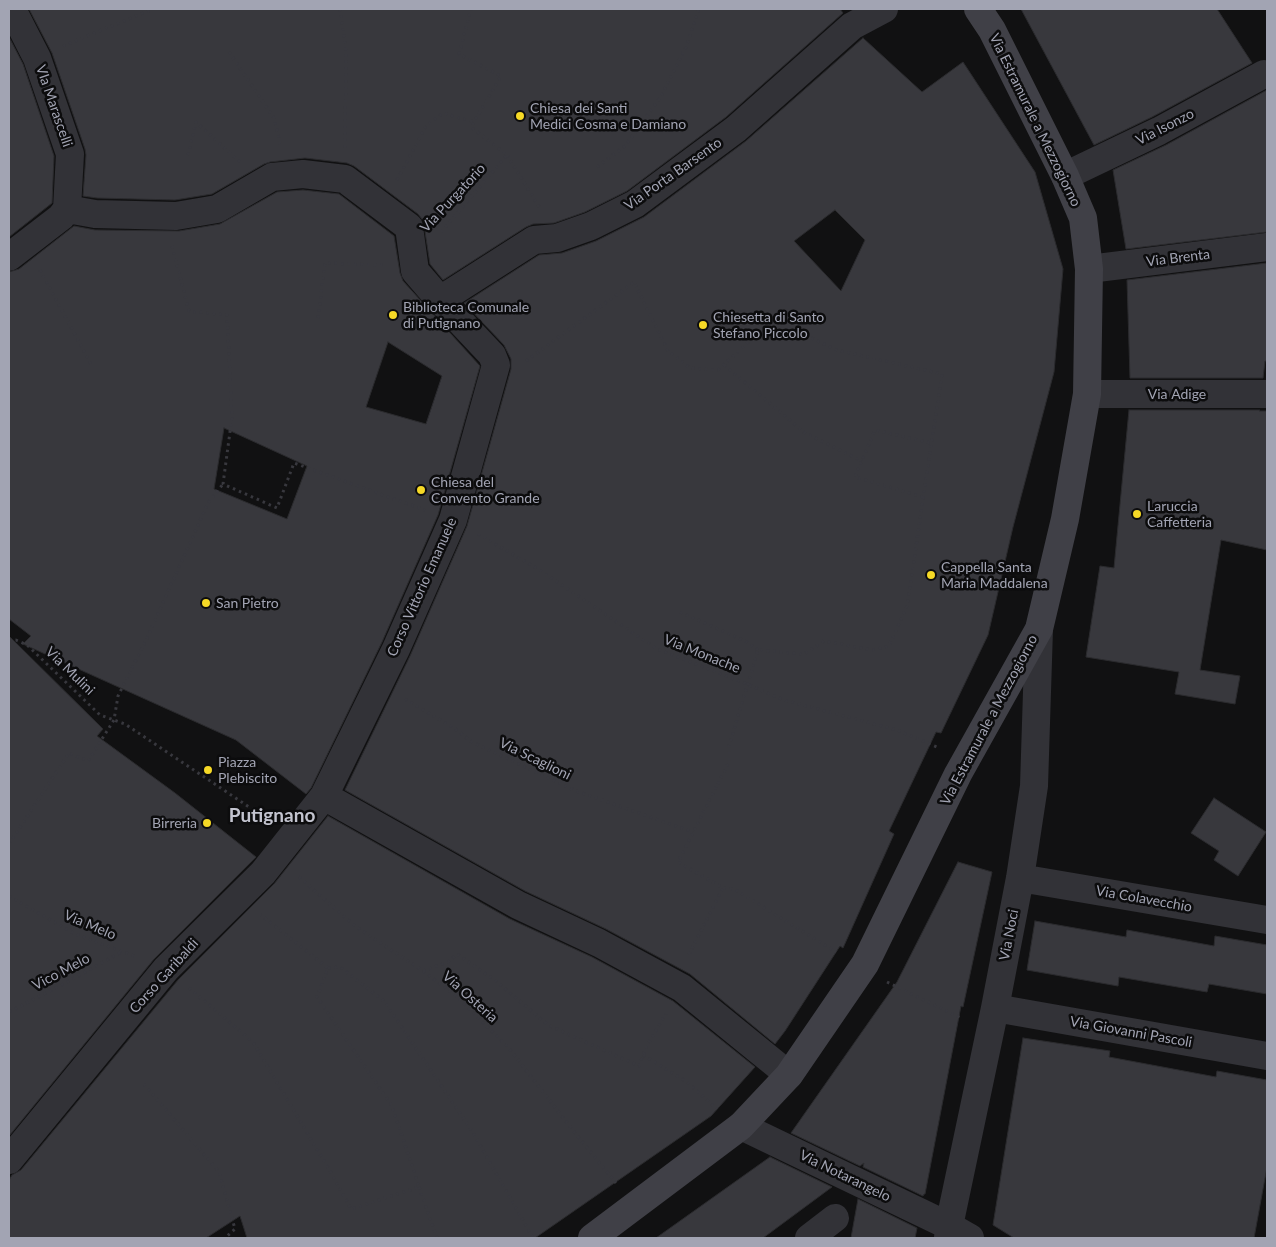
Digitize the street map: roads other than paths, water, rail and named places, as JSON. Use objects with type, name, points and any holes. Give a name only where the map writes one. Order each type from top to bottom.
[{"type":"street","name":"VIa Marascelli","points":[[12,9],[37,58],[70,154],[68,209]]},
{"type":"street","name":"Via Porta Barsento","points":[[440,300],[534,240],[557,238],[590,226],[635,204],[736,129],[852,26],[884,9]]},
{"type":"street","name":"Via Estramurale a Mezzogiorno","points":[[592,1238],[741,1126],[789,1075],[865,964],[958,774],[1038,628],[1065,519],[1087,394],[1089,269],[1082,218],[1065,176],[992,30],[978,9]]},
{"type":"street","name":"Via Isonzo","points":[[1065,176],[1159,131],[1264,74]]},
{"type":"street","points":[[17,250],[68,209],[95,214],[176,216],[218,209],[272,177],[304,174],[345,178],[409,227],[415,270],[440,300]]},
{"type":"street","name":"Via Brenta","points":[[1089,269],[1267,247]]},
{"type":"street","name":"Corso Vittorio Emanuele","points":[[324,796],[400,640],[453,520],[496,365],[492,354],[440,300]]},
{"type":"street","name":"Via Adige","points":[[1087,394],[1267,394]]},
{"type":"street","name":"Via Noci","points":[[956,1234],[1020,878],[1034,786],[1038,628]]},
{"type":"street","points":[[324,796],[518,905],[599,943],[682,988],[789,1075]]},
{"type":"street","name":"Corso Garibaldi","points":[[10,1156],[166,969],[263,873],[324,796]]},
{"type":"street","name":"Via Colavecchio","points":[[1020,878],[1267,920]]},
{"type":"street","name":"Via Giovanni Pascoli","points":[[993,1020],[1267,1056]]},
{"type":"street","name":"Via Notarangelo","points":[[741,1126],[956,1234]]},
{"type":"street","points":[[809,1238],[835,1218]]},
{"type":"place","name":"Chiesa dei Santi Medici Cosma e Damiano","points":[[520,116]]},
{"type":"place","name":"Biblioteca Comunale di Putignano","points":[[393,315]]},
{"type":"place","name":"Chiesetta di Santo Stefano Piccolo","points":[[703,325]]},
{"type":"place","name":"Chiesa del Convento Grande","points":[[421,490]]},
{"type":"place","name":"Laruccia Caffetteria","points":[[1137,514]]},
{"type":"place","name":"Cappella Santa Maria Maddalena","points":[[931,575]]},
{"type":"place","name":"San Pietro","points":[[206,603]]},
{"type":"place","name":"Piazza Plebiscito","points":[[208,770]]},
{"type":"place","name":"Birreria","points":[[207,823]]},
{"type":"district","name":"Putignano","points":[[272,816]]}]
